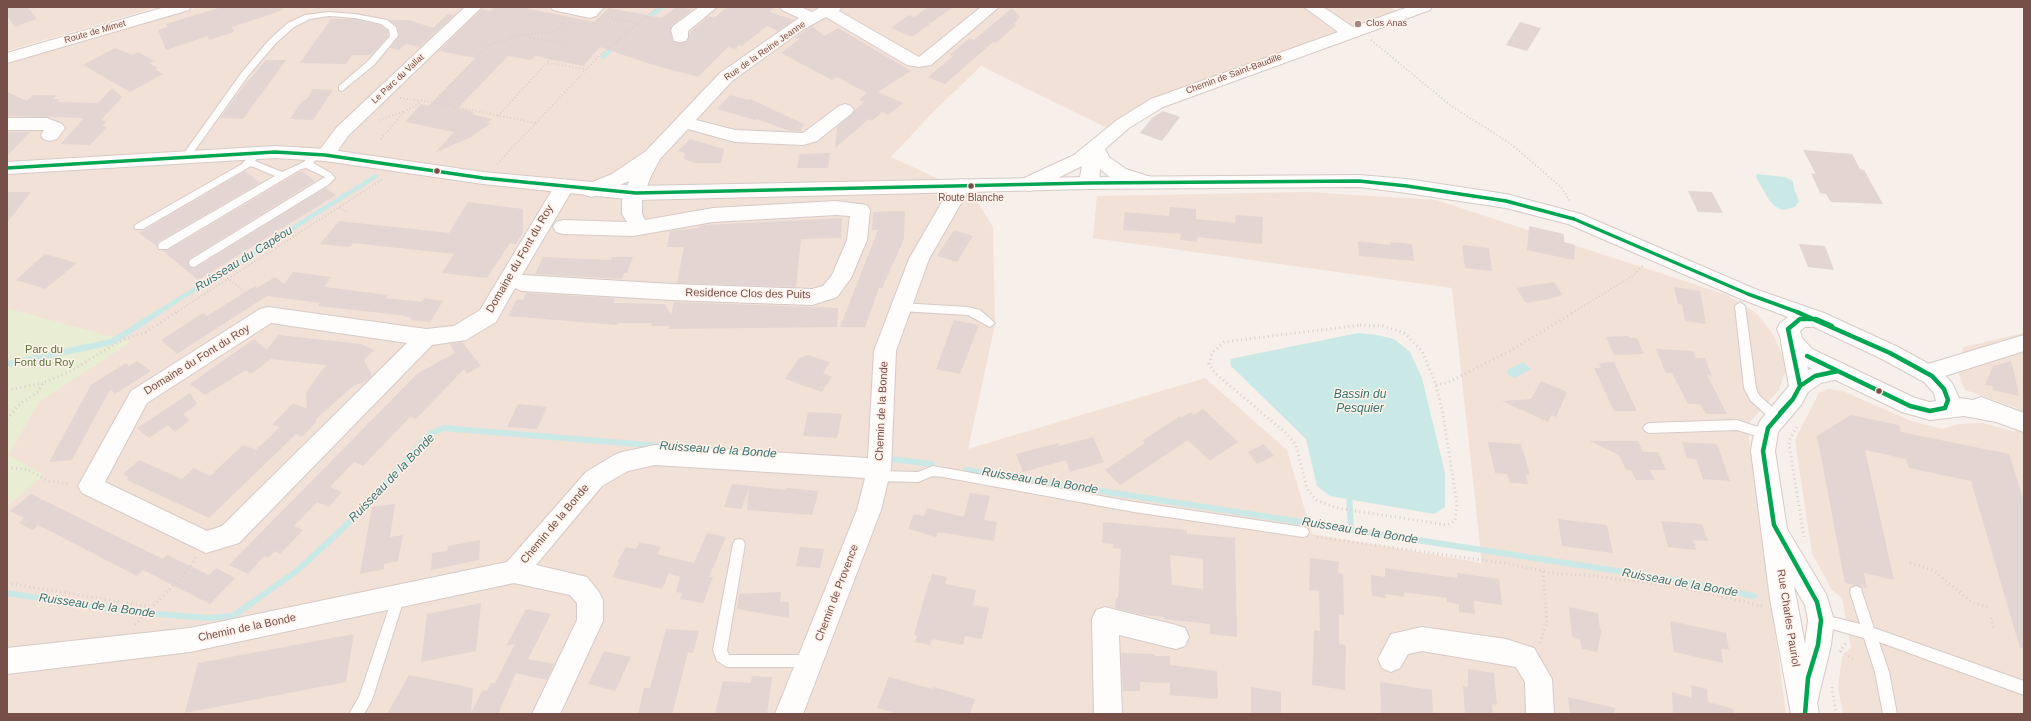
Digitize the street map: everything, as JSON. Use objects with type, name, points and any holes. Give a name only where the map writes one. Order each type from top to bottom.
[{"type":"street","name":"Route de Mimet","points":[[7,58],[183,7]]},
{"type":"street","name":"Le Parc du Vallat","points":[[315,158],[474,7]]},
{"type":"street","points":[[560,7],[587,10]]},
{"type":"street","points":[[680,37],[679,30],[709,7]]},
{"type":"street","points":[[788,7],[824,12],[913,61],[919,62],[925,61],[991,7]]},
{"type":"street","points":[[1312,7],[1354,31]]},
{"type":"street","name":"Chemin de Saint-Baudille","points":[[1029,184],[1088,153],[1123,124],[1157,103],[1424,7]]},
{"type":"street","name":"Rue de la Reine Jeanne","points":[[592,190],[619,179],[653,155],[726,77],[798,25],[824,12]]},
{"type":"street","points":[[684,122],[735,136],[803,138],[810,137],[845,110]]},
{"type":"street","points":[[7,124],[47,124],[56,128],[50,135]]},
{"type":"street","points":[[7,168],[185,158],[253,158],[275,152],[483,178],[592,190],[636,193],[1029,184],[1359,180],[1506,201],[1574,220],[1652,252],[1744,300],[1769,311],[1804,355],[1838,372],[1910,406],[1930,411],[1944,398]]},
{"type":"street","points":[[1085,183],[1088,153],[1102,161],[1119,174],[1144,182]]},
{"type":"street","name":"Rue de la Reine Jeanne","points":[[636,193],[640,178],[653,155]]},
{"type":"street","name":"Chemin de la Bonde","points":[[7,661],[190,640],[514,572],[594,478],[622,462],[655,455],[878,473],[884,351],[919,258],[961,186]]},
{"type":"street","name":"Domaine du Font du Roy","points":[[90,486],[139,397],[268,315],[426,337],[458,334],[488,316],[564,187]]},
{"type":"street","points":[[636,193],[632,201],[632,214],[640,228]]},
{"type":"street","name":"Residence Clos des Puits","points":[[522,283],[672,292],[818,295],[830,292],[841,278],[857,240],[860,210],[836,208],[713,215],[633,229],[563,227]]},
{"type":"street","points":[[1744,300],[1816,319],[1890,353],[1932,376],[1944,398],[1964,407],[1995,413],[2024,423]]},
{"type":"street","points":[[1800,386],[1797,377],[1796,360],[1788,329],[1800,319],[1816,319]]},
{"type":"street","points":[[90,486],[206,542],[230,535],[426,337]]},
{"type":"street","points":[[1926,373],[2024,343]]},
{"type":"street","points":[[1771,426],[1793,399],[1800,386],[1815,376],[1838,372]]},
{"type":"street","name":"Rue Charles Pauriol","points":[[1771,426],[1763,451],[1774,525],[1776,603],[1788,626],[1804,712]]},
{"type":"street","name":"Chemin de Provence","points":[[789,714],[869,510],[878,473]]},
{"type":"street","name":"Rue Charles Pauriol","points":[[1774,525],[1817,602],[1821,620],[1818,645],[1808,678],[1804,712]]},
{"type":"street","points":[[514,572],[578,585],[590,600],[590,621],[546,714]]},
{"type":"street","points":[[1776,603],[1808,604],[1821,620],[1809,630],[1788,626]]},
{"type":"street","points":[[1108,714],[1105,619],[1176,637]]},
{"type":"street","points":[[1391,659],[1400,643],[1422,640],[1506,652],[1525,658],[1538,679],[1540,714]]},
{"type":"lane","points":[[185,158],[245,74],[273,41],[291,25],[308,17],[329,14],[355,16],[384,22],[393,29],[394,36],[371,63],[342,88]]},
{"type":"lane","points":[[139,226],[253,158],[282,176]]},
{"type":"lane","points":[[163,246],[315,158],[330,178],[325,183],[194,264]]},
{"type":"lane","points":[[1650,428],[1771,426],[1750,388],[1744,300]]},
{"type":"lane","points":[[900,306],[968,311],[976,313],[990,323]]},
{"type":"lane","points":[[878,473],[918,477],[933,472],[943,472],[1134,508],[1302,532]]},
{"type":"lane","points":[[739,544],[720,650],[722,657],[727,661],[810,661]]},
{"type":"lane","points":[[1856,592],[1882,672],[1890,714]]},
{"type":"lane","points":[[356,714],[365,700],[399,596]]},
{"type":"lane","points":[[1821,620],[1870,633],[2024,688]]},
{"type":"path","points":[[497,164],[586,69],[658,7]]},
{"type":"path","points":[[432,103],[491,43],[505,41],[516,35],[550,33],[556,31],[587,10],[638,23]]},
{"type":"path","points":[[1354,31],[1450,105],[1511,144],[1524,157],[1561,187],[1575,208],[1574,220]]},
{"type":"path","points":[[528,34],[532,38],[564,43]]},
{"type":"path","points":[[498,116],[552,57]]},
{"type":"path","points":[[547,62],[586,69]]},
{"type":"path","points":[[382,94],[535,124]]},
{"type":"path","points":[[380,139],[405,111],[422,102]]},
{"type":"path","points":[[7,390],[43,383],[69,372],[122,340],[146,332],[339,208],[388,174]]},
{"type":"path","points":[[339,208],[348,212]]},
{"type":"path","points":[[1436,385],[1447,383],[1517,347],[1634,275],[1647,261],[1652,252]]},
{"type":"path","points":[[228,278],[266,307],[268,315]]},
{"type":"path","points":[[1360,325],[1383,326],[1404,333],[1422,351],[1436,385],[1443,414],[1457,504],[1455,521],[1446,525],[1337,508],[1316,500],[1307,489],[1296,445],[1287,434],[1216,374],[1209,364],[1212,352],[1224,342],[1360,325]]},
{"type":"path","points":[[7,419],[21,403],[38,392],[43,383]]},
{"type":"path","points":[[1799,422],[1790,438],[1789,445],[1805,544]]},
{"type":"path","points":[[7,468],[27,469],[48,481],[90,486]]},
{"type":"path","points":[[1302,532],[1307,536],[1386,545],[1510,564],[1557,574],[1585,575],[1658,584],[1776,603]]},
{"type":"path","points":[[140,619],[189,569],[206,542]]},
{"type":"path","points":[[1910,563],[1933,570],[1973,603],[1988,607]]},
{"type":"path","points":[[1525,658],[1542,641],[1547,623],[1543,571]]},
{"type":"path","points":[[7,583],[152,607]]},
{"type":"path","points":[[1991,618],[1994,628]]},
{"type":"path","points":[[1838,655],[1841,652],[1853,659]]},
{"type":"path","points":[[1832,679],[1836,714]]},
{"type":"shaded area","points":[[7,7],[158,7],[7,51]]},
{"type":"shaded area","points":[[200,7],[1390,7],[1397,11],[1161,95],[1133,109],[1107,128],[981,66],[933,112],[891,157],[973,195],[993,227],[995,325],[968,449],[1205,378],[1287,450],[1312,534],[1482,563],[1452,288],[1093,238],[1097,196],[1308,192],[1436,200],[1727,295],[1756,313],[1773,334],[1787,366],[1779,390],[1747,425],[1786,714],[7,714],[7,64]]},
{"type":"shaded area","points":[[2024,333],[2024,714],[1843,714],[1838,687],[1842,657],[1851,648],[1842,598],[1832,590],[1812,553],[1795,440],[1819,393],[1828,389],[1843,391],[1911,421],[1942,429],[1959,424],[1983,423],[2015,432],[2017,408],[1965,390],[1959,375],[1963,347]]},
{"type":"green space","name":"Parc du Font du Roy","points":[[7,308],[131,342],[39,402],[9,455],[44,475],[7,506]]},
{"type":"water","points":[[1757,174],[1785,177],[1793,181],[1794,189],[1799,201],[1795,207],[1783,210],[1776,207],[1769,200],[1756,177]]},
{"type":"water","name":"Bassin du Pesquier","points":[[1358,333],[1394,339],[1410,352],[1422,378],[1445,473],[1445,507],[1434,514],[1330,496],[1317,486],[1306,439],[1231,366],[1230,359]]},
{"type":"water","points":[[1523,362],[1531,369],[1515,378],[1508,375],[1507,370]]},
{"type":"building","points":[[7,7],[27,7],[37,19],[15,27],[7,16]]},
{"type":"building","points":[[222,7],[282,7],[283,10],[232,27],[234,32],[209,40],[208,36],[166,50],[158,30],[167,27],[166,24]]},
{"type":"building","points":[[494,7],[520,7],[594,22],[609,8],[662,18],[676,7],[682,7],[692,10],[672,25],[670,30],[673,41],[680,43],[687,42],[690,32],[709,16],[714,18],[727,7],[775,7],[769,12],[794,20],[778,31],[767,26],[742,46],[739,45],[734,49],[728,47],[698,77],[647,63],[600,47],[583,66],[535,56],[531,60],[508,56],[458,108],[474,112],[471,114],[492,119],[488,123],[491,123],[471,137],[435,153],[454,132],[405,122],[421,104],[429,106],[476,58],[439,51],[482,9],[490,11]]},
{"type":"building","points":[[928,7],[953,7],[912,37],[891,28],[909,15],[914,17]]},
{"type":"building","points":[[1012,8],[1020,17],[1014,24],[1016,25],[996,43],[993,42],[945,84],[928,77],[953,56],[950,55],[965,42],[970,38],[974,40]]},
{"type":"building","points":[[448,14],[454,15],[420,47],[406,44],[399,50],[390,48],[399,36],[397,26],[389,20],[409,20],[433,28]]},
{"type":"building","points":[[331,19],[355,19],[380,25],[388,31],[388,36],[371,55],[352,55],[346,64],[300,63]]},
{"type":"building","points":[[1520,22],[1541,28],[1527,51],[1506,45]]},
{"type":"building","points":[[812,26],[824,36],[838,28],[911,71],[878,92],[903,103],[888,115],[882,112],[872,121],[869,119],[835,148],[837,127],[864,102],[859,100],[867,93],[837,77],[832,80],[781,53],[799,39],[795,38]]},
{"type":"building","points":[[115,48],[133,55],[138,52],[154,61],[149,63],[158,68],[155,69],[163,74],[130,92],[83,65]]},
{"type":"building","points":[[266,60],[286,60],[243,119],[220,118],[243,87]]},
{"type":"building","points":[[112,88],[122,97],[101,120],[107,121],[102,126],[107,127],[90,145],[61,144],[84,118],[7,116],[7,92],[27,101],[33,95],[56,95],[53,99],[60,99],[57,102],[98,103]]},
{"type":"building","points":[[313,89],[333,90],[313,120],[290,119],[303,100],[306,100]]},
{"type":"building","points":[[730,95],[750,99],[804,124],[801,131],[790,131],[757,119],[755,120],[717,109]]},
{"type":"building","points":[[1163,111],[1180,117],[1162,141],[1140,133],[1152,118]]},
{"type":"building","points":[[7,132],[30,132],[7,156]]},
{"type":"building","points":[[690,139],[724,149],[721,163],[696,163],[684,159],[685,153],[678,151]]},
{"type":"building","points":[[1803,150],[1852,154],[1860,169],[1864,170],[1883,204],[1831,202],[1826,194],[1820,193],[1811,173],[1816,174]]},
{"type":"building","points":[[830,153],[828,168],[797,168],[799,154]]},
{"type":"building","points":[[245,171],[260,183],[158,242],[157,246],[139,233]]},
{"type":"building","points":[[301,171],[315,181],[189,259],[189,266],[195,268],[325,188],[336,195],[198,280],[162,250],[168,250]]},
{"type":"building","points":[[1688,191],[1712,192],[1723,213],[1698,212]]},
{"type":"building","points":[[7,192],[31,192],[7,223]]},
{"type":"building","points":[[468,202],[523,209],[523,232],[516,244],[510,243],[487,278],[442,273],[454,254],[353,243],[350,247],[320,244],[339,221],[449,233]]},
{"type":"building","points":[[1170,207],[1196,209],[1196,219],[1235,223],[1236,215],[1263,217],[1262,244],[1197,237],[1197,242],[1180,240],[1181,234],[1123,230],[1125,212],[1169,216]]},
{"type":"building","points":[[905,211],[904,239],[882,288],[879,288],[865,327],[840,327],[878,230],[872,230],[873,212]]},
{"type":"building","points":[[842,218],[841,238],[801,239],[796,287],[677,283],[684,247],[667,247],[670,231],[699,228],[700,226],[706,225]]},
{"type":"building","points":[[1529,226],[1564,234],[1564,242],[1575,245],[1574,260],[1527,250]]},
{"type":"building","points":[[954,230],[973,236],[957,262],[937,256]]},
{"type":"building","points":[[1358,241],[1390,245],[1390,242],[1412,244],[1414,261],[1359,256]]},
{"type":"building","points":[[1799,244],[1825,246],[1834,270],[1808,267]]},
{"type":"building","points":[[1462,245],[1489,248],[1492,271],[1465,268]]},
{"type":"building","points":[[45,254],[77,263],[45,289],[16,280]]},
{"type":"building","points":[[543,257],[611,260],[612,257],[633,257],[627,273],[624,273],[622,279],[535,274]]},
{"type":"building","points":[[293,272],[331,277],[324,287],[388,295],[386,298],[422,302],[425,298],[443,301],[430,322],[411,320],[412,318],[400,315],[318,306],[320,303],[267,296],[177,354],[161,340],[203,313],[207,316],[255,286],[257,288],[275,277],[284,284]]},
{"type":"building","points":[[1554,282],[1563,295],[1526,303],[1516,288]]},
{"type":"building","points":[[1674,287],[1700,291],[1706,324],[1685,321],[1682,305],[1678,304]]},
{"type":"building","points":[[526,293],[615,298],[613,303],[665,304],[671,315],[674,302],[838,308],[837,327],[668,329],[669,326],[651,326],[652,323],[618,323],[617,325],[508,316],[517,299],[523,300]]},
{"type":"building","points":[[954,320],[979,325],[960,374],[936,369]]},
{"type":"building","points":[[278,335],[361,344],[374,350],[364,360],[372,376],[368,380],[352,387],[315,420],[317,421],[302,437],[296,434],[209,518],[127,480],[129,478],[123,474],[139,460],[182,479],[194,468],[210,476],[243,445],[256,450],[280,427],[272,425],[293,403],[307,409],[306,392],[326,365],[271,359],[251,374],[246,370],[205,395],[190,384],[254,339],[267,350]]},
{"type":"building","points":[[1628,336],[1629,338],[1637,338],[1644,354],[1614,355],[1606,337]]},
{"type":"building","points":[[462,342],[481,366],[467,374],[464,369],[416,419],[410,417],[363,466],[354,462],[330,487],[342,492],[329,507],[317,502],[294,526],[303,530],[280,554],[275,551],[268,558],[264,556],[248,574],[229,565],[418,373],[455,353],[450,344]]},
{"type":"building","points":[[1656,349],[1693,351],[1696,358],[1705,358],[1712,376],[1707,375],[1727,414],[1706,414],[1700,404],[1688,404],[1672,373],[1666,373]]},
{"type":"building","points":[[808,355],[830,362],[823,373],[832,377],[822,392],[785,379],[799,358]]},
{"type":"building","points":[[137,361],[151,371],[115,394],[110,389],[72,460],[49,462],[91,385],[126,363],[129,366]]},
{"type":"building","points":[[2011,361],[2019,396],[1993,390],[1992,386],[1985,385],[1993,366]]},
{"type":"building","points":[[1614,362],[1637,411],[1614,411],[1594,368],[1601,368],[1599,363]]},
{"type":"building","points":[[1541,381],[1567,392],[1556,417],[1551,415],[1548,422],[1502,401],[1531,399]]},
{"type":"building","points":[[190,393],[197,404],[183,414],[190,420],[175,432],[168,425],[149,438],[137,428]]},
{"type":"building","points":[[518,404],[547,407],[537,429],[507,427]]},
{"type":"building","points":[[1203,409],[1238,442],[1210,461],[1188,440],[1120,485],[1105,470],[1145,443],[1143,440],[1180,416],[1181,418],[1191,412],[1194,415]]},
{"type":"building","points":[[808,412],[842,414],[837,438],[803,436]]},
{"type":"building","points":[[1851,415],[1899,425],[1901,432],[2009,454],[2024,501],[2024,647],[2020,648],[1971,481],[1909,468],[1906,459],[1865,450],[1894,580],[1864,573],[1867,588],[1845,583],[1817,436]]},
{"type":"building","points":[[1093,437],[1104,462],[1070,472],[1066,460],[1023,472],[1016,454],[1058,443],[1059,446]]},
{"type":"building","points":[[1589,441],[1638,441],[1643,452],[1658,452],[1666,470],[1650,470],[1655,480],[1636,480],[1631,470],[1626,470],[1619,455]]},
{"type":"building","points":[[1488,442],[1521,444],[1530,475],[1526,475],[1528,484],[1510,483],[1507,474],[1495,473]]},
{"type":"building","points":[[1682,442],[1717,444],[1730,481],[1703,479],[1696,459],[1687,458]]},
{"type":"building","points":[[1264,444],[1274,456],[1257,464],[1248,452]]},
{"type":"building","points":[[732,484],[786,490],[786,488],[819,491],[812,515],[747,510],[749,489],[741,509],[724,507]]},
{"type":"building","points":[[970,493],[990,496],[984,520],[997,522],[994,541],[938,532],[936,537],[908,529],[914,514],[924,516],[927,508],[964,517]]},
{"type":"building","points":[[31,494],[163,559],[167,555],[209,575],[216,568],[235,578],[210,604],[143,570],[137,576],[38,525],[33,530],[19,523],[24,518],[10,511]]},
{"type":"building","points":[[395,504],[390,537],[403,535],[398,561],[384,564],[384,569],[360,574],[372,507]]},
{"type":"building","points":[[1558,519],[1607,525],[1613,553],[1562,546]]},
{"type":"building","points":[[1661,521],[1702,524],[1708,541],[1693,540],[1696,550],[1668,547]]},
{"type":"building","points":[[1103,522],[1187,530],[1187,534],[1235,538],[1237,637],[1210,634],[1210,624],[1164,619],[1164,617],[1144,615],[1115,608],[1116,598],[1118,598],[1121,549],[1113,548],[1114,544],[1102,543]],"holes":[[[1170,555],[1203,559],[1203,589],[1172,585]]]},
{"type":"building","points":[[707,533],[726,537],[709,577],[713,577],[703,603],[680,599],[682,593],[676,592],[680,577],[669,573],[662,589],[612,577],[620,562],[617,562],[626,547],[636,549],[640,542],[661,547],[657,554],[694,563]]},
{"type":"building","points":[[480,540],[479,560],[431,570],[432,553],[447,551],[448,546]]},
{"type":"building","points":[[800,547],[824,549],[820,568],[796,566]]},
{"type":"building","points":[[1310,558],[1339,562],[1338,573],[1343,574],[1344,615],[1339,614],[1339,644],[1346,645],[1345,690],[1312,685],[1314,630],[1320,631],[1319,591],[1309,590]]},
{"type":"building","points":[[1385,568],[1457,578],[1457,573],[1499,579],[1502,605],[1474,601],[1475,614],[1459,612],[1459,604],[1447,602],[1447,598],[1404,592],[1404,597],[1386,594],[1386,598],[1372,596],[1371,575],[1385,577]]},
{"type":"building","points":[[932,574],[947,577],[945,584],[976,590],[973,605],[989,608],[982,639],[965,636],[963,645],[932,639],[930,645],[915,642],[917,636],[914,635]]},
{"type":"building","points":[[781,592],[780,602],[789,602],[789,618],[737,609],[739,594]]},
{"type":"building","points":[[481,603],[476,651],[421,662],[427,614]]},
{"type":"building","points":[[1569,607],[1598,613],[1600,629],[1602,629],[1597,652],[1582,649],[1580,639],[1572,637]]},
{"type":"building","points":[[526,609],[551,614],[528,659],[554,664],[547,680],[516,673],[498,714],[387,714],[409,675],[473,688],[471,713],[483,690],[487,691],[491,683],[495,683],[515,644],[506,646]]},
{"type":"building","points":[[1670,621],[1726,633],[1729,650],[1721,649],[1723,663],[1674,652]]},
{"type":"building","points":[[666,629],[699,631],[693,653],[688,652],[672,714],[638,714],[644,688],[650,688]]},
{"type":"building","points":[[354,634],[346,682],[185,713],[198,663]]},
{"type":"building","points":[[604,651],[631,657],[615,691],[588,684]]},
{"type":"building","points":[[1121,653],[1170,656],[1170,665],[1217,671],[1218,699],[1170,695],[1170,683],[1140,682],[1140,691],[1123,691]]},
{"type":"building","points":[[1468,669],[1494,673],[1497,705],[1492,704],[1493,714],[1465,714],[1463,686],[1468,687]]},
{"type":"building","points":[[752,676],[772,677],[767,714],[715,714],[723,681],[751,683]]},
{"type":"building","points":[[889,677],[932,689],[933,687],[975,699],[970,714],[899,714],[877,708]]},
{"type":"building","points":[[1380,682],[1432,690],[1433,714],[1381,714]]},
{"type":"building","points":[[1691,685],[1707,689],[1708,702],[1734,709],[1733,714],[1673,714],[1672,692],[1692,698]]},
{"type":"building","points":[[1251,687],[1281,692],[1281,714],[1251,714]]},
{"type":"building","points":[[1568,697],[1615,708],[1614,714],[1570,714]]},
{"type":"waterway","name":"Ruisseau du Capéou","points":[[645,20],[662,7]]},
{"type":"waterway","name":"Ruisseau du Capéou","points":[[603,57],[616,45]]},
{"type":"waterway","name":"Ruisseau du Capéou","points":[[157,313],[376,176]]},
{"type":"waterway","points":[[7,364],[112,342],[159,312]]},
{"type":"waterway","name":"Ruisseau de la Bonde","points":[[7,593],[120,611],[208,618],[233,616],[298,570],[356,516],[430,434],[443,428],[661,446]]},
{"type":"waterway","name":"Ruisseau de la Bonde","points":[[891,459],[932,464]]},
{"type":"waterway","name":"Ruisseau de la Bonde","points":[[966,470],[1351,530]]},
{"type":"waterway","points":[[1349,492],[1351,530]]},
{"type":"waterway","name":"Ruisseau de la Bonde","points":[[1351,530],[1669,579],[1754,596]]},
{"type":"transit line","points":[[7,168],[275,152],[325,155],[483,178],[636,193],[1089,183],[1359,181],[1407,186],[1506,201],[1574,219],[1748,294],[1816,319],[1890,353],[1932,376],[1944,389],[1948,400],[1945,408]]},
{"type":"transit line","points":[[1805,714],[1808,678],[1818,645],[1821,620],[1817,602],[1774,525],[1763,451],[1768,428],[1793,399],[1800,386],[1788,329],[1800,319],[1816,319],[1832,326]]},
{"type":"transit line","points":[[1807,356],[1910,406],[1930,411],[1945,408]]},
{"type":"transit line","points":[[1780,413],[1793,399],[1800,386],[1815,376],[1838,371]]},
{"type":"place","name":"Clos Anas","points":[[1358,24]]},
{"type":"place","name":"Route Blanche","points":[[971,186]]}]
